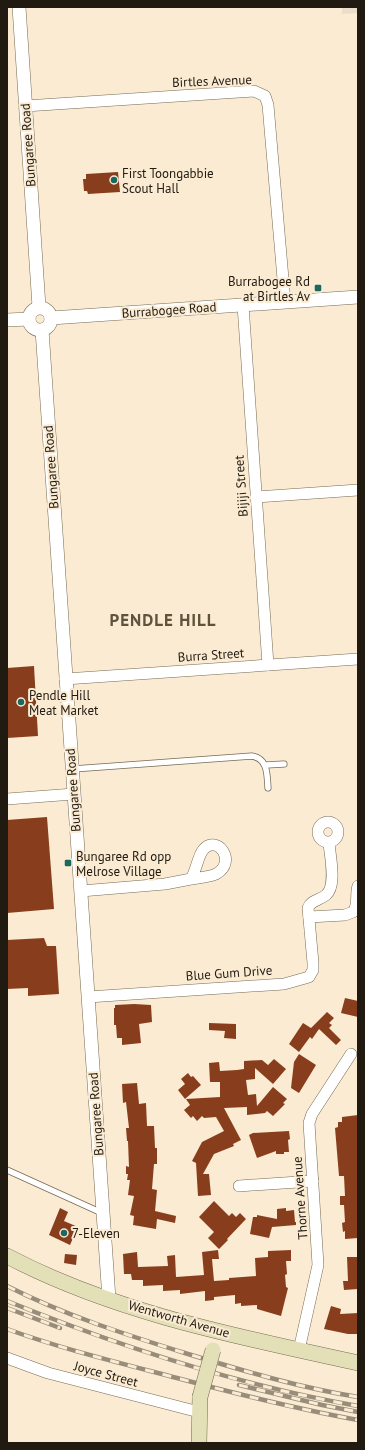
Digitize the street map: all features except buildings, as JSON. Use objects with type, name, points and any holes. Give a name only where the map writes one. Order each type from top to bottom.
[{"type":"main road","name":"Wentworth Avenue","points":[[7,1256],[69,1284],[109,1299],[218,1331],[358,1363]]},
{"type":"main road","points":[[199,1443],[200,1397],[218,1331]]},
{"type":"street","name":"Bungaree Road","points":[[19,7],[39,307]]},
{"type":"street","name":"Birtles Avenue","points":[[25,106],[254,91],[265,96],[268,105],[285,302]]},
{"type":"street","name":"Burrabogee Road","points":[[51,318],[358,297]]},
{"type":"street","name":"Bijiji Street","points":[[242,305],[268,665]]},
{"type":"street","points":[[39,307],[48,311],[51,318],[50,324],[42,330],[33,328],[30,325],[29,319],[32,311],[39,307]]},
{"type":"street","points":[[7,320],[29,319]]},
{"type":"street","name":"Bungaree Road","points":[[42,330],[109,1299]]},
{"type":"street","points":[[256,497],[358,490]]},
{"type":"street","name":"Burra Street","points":[[65,679],[358,659]]},
{"type":"street","points":[[7,799],[74,794]]},
{"type":"street","name":"Blue Gum Drive","points":[[88,997],[284,984],[307,979],[312,974],[313,970],[309,917],[310,905],[327,894],[332,884],[329,843]]},
{"type":"street","points":[[81,891],[165,884],[191,879]]},
{"type":"street","points":[[309,917],[345,915],[353,912],[356,909],[356,892],[358,886]]},
{"type":"street","name":"Thorne Avenue","points":[[299,1350],[318,1265],[309,1129],[310,1118],[350,1054]]},
{"type":"street","points":[[239,1186],[312,1181]]},
{"type":"street","name":"Joyce Street","points":[[7,1358],[48,1373],[199,1412]]},
{"type":"lane","points":[[72,769],[252,756],[259,758],[266,765],[268,788]]},
{"type":"lane","points":[[266,765],[284,764]]},
{"type":"lane","points":[[7,1170],[103,1213]]},
{"type":"shaded area","points":[[342,7],[358,7],[358,13],[342,14]]},
{"type":"railway","points":[[7,1286],[73,1315],[165,1347],[230,1367],[315,1389],[358,1397]]},
{"type":"railway","points":[[7,1301],[93,1334],[180,1363],[268,1387],[358,1406]]},
{"type":"railway","points":[[7,1308],[60,1328]]},
{"type":"railway","points":[[7,1329],[70,1349],[200,1384],[290,1406],[358,1420]]},
{"type":"railway","points":[[239,1385],[358,1412]]},
{"type":"place","name":"First Toongabbie Scout Hall","points":[[114,180]]},
{"type":"place","name":"Burrabogee Rd at Birtles Av","points":[[318,288]]},
{"type":"place","name":"Pendle Hill Meat Market","points":[[21,702]]},
{"type":"place","name":"Bungaree Rd opp Melrose Village","points":[[68,863]]},
{"type":"place","name":"7-Eleven","points":[[64,1233]]},
{"type":"district","name":"PENDLE HILL","points":[[163,620]]}]
